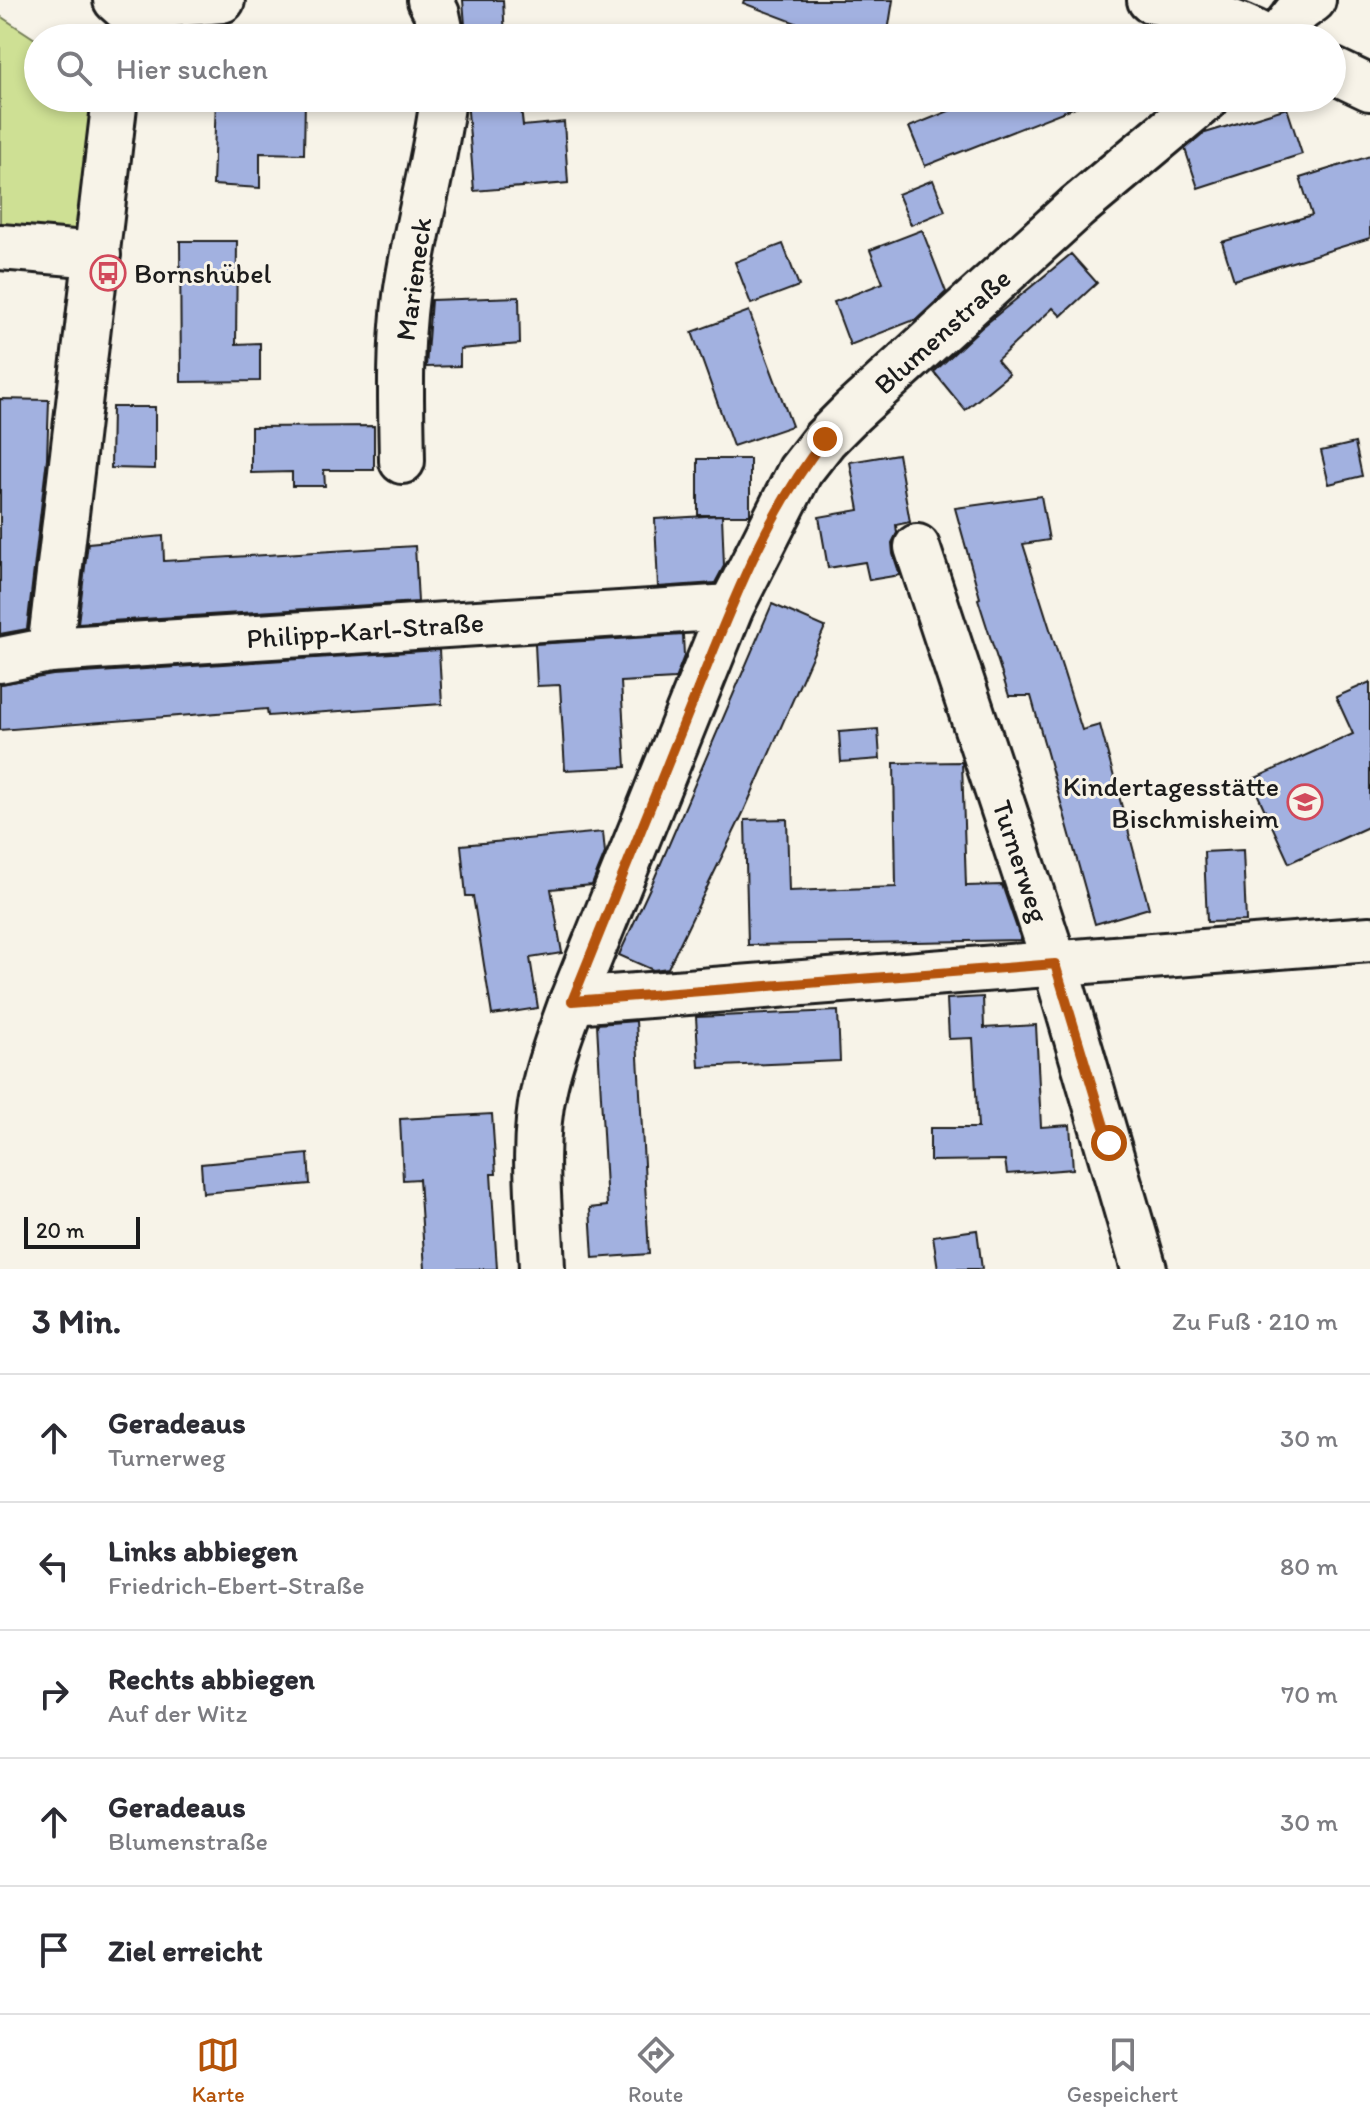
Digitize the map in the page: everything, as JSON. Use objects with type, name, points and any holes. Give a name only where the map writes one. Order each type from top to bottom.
[{"type":"street","points":[[121,15],[222,0]]},
{"type":"street","points":[[430,0],[439,24]]},
{"type":"street","points":[[1150,0],[1205,11],[1239,24]]},
{"type":"street","points":[[1288,24],[1299,10],[1313,0]]},
{"type":"street","points":[[1346,77],[1370,88]]},
{"type":"street","points":[[50,650],[113,112]]},
{"type":"street","name":"Marieneck","points":[[402,461],[401,368],[406,299],[441,112]]},
{"type":"street","name":"Blumenstraße","points":[[542,1269],[538,1144],[544,1088],[572,1001],[731,607],[784,499],[800,471],[825,439],[1077,207],[1190,112]]},
{"type":"street","points":[[0,247],[98,255]]},
{"type":"street","name":"Turnerweg","points":[[917,547],[1055,964],[1144,1269]]},
{"type":"street","name":"Philipp-Karl-Straße","points":[[0,660],[50,650],[731,607]]},
{"type":"street","points":[[572,1001],[1370,939]]},
{"type":"green space","points":[[0,16],[24,32],[24,112],[98,112],[85,242],[0,235]]},
{"type":"building","points":[[463,0],[503,0],[504,24],[465,24]]},
{"type":"building","points":[[744,0],[893,0],[889,24],[798,24],[743,3]]},
{"type":"building","points":[[216,112],[305,112],[304,154],[260,153],[260,188],[213,185]]},
{"type":"building","points":[[468,112],[522,112],[523,126],[564,122],[568,183],[474,191]]},
{"type":"building","points":[[946,112],[1062,112],[925,166],[909,127]]},
{"type":"building","points":[[1274,112],[1288,112],[1302,154],[1198,188],[1185,149],[1202,134]]},
{"type":"building","points":[[1370,156],[1370,238],[1234,280],[1222,242],[1312,215],[1300,178]]},
{"type":"building","points":[[933,180],[945,211],[911,225],[898,194]]},
{"type":"building","points":[[922,230],[946,292],[917,319],[850,345],[834,302],[883,283],[870,250]]},
{"type":"building","points":[[180,241],[237,241],[236,344],[260,343],[260,381],[181,382]]},
{"type":"building","points":[[783,244],[799,286],[751,304],[735,262]]},
{"type":"building","points":[[1071,254],[1097,283],[1061,316],[1053,308],[997,360],[1009,374],[965,410],[934,372],[981,328]]},
{"type":"building","points":[[519,297],[520,344],[460,349],[460,366],[426,367],[431,300]]},
{"type":"building","points":[[749,311],[792,426],[733,446],[692,332]]},
{"type":"building","points":[[0,399],[49,400],[47,458],[27,629],[0,634]]},
{"type":"building","points":[[112,407],[155,407],[155,469],[111,468]]},
{"type":"building","points":[[374,426],[374,470],[324,470],[325,486],[292,486],[292,472],[251,473],[251,427]]},
{"type":"building","points":[[1355,443],[1362,476],[1329,484],[1321,451]]},
{"type":"building","points":[[898,454],[910,522],[896,525],[897,533],[892,543],[900,575],[869,580],[865,562],[828,568],[819,517],[859,510],[850,462]]},
{"type":"building","points":[[698,459],[750,459],[750,515],[698,515]]},
{"type":"building","points":[[1041,496],[1049,540],[1023,544],[1082,730],[1100,725],[1149,908],[1095,924],[1031,696],[1009,696],[978,599],[955,508]]},
{"type":"building","points":[[722,515],[724,566],[715,583],[658,587],[655,519]]},
{"type":"building","points":[[163,536],[164,561],[415,546],[418,602],[78,623],[88,543]]},
{"type":"building","points":[[772,604],[825,627],[744,811],[668,968],[653,970],[619,955]]},
{"type":"building","points":[[683,635],[684,656],[675,679],[621,682],[626,767],[565,770],[560,685],[537,686],[535,644]]},
{"type":"building","points":[[439,650],[442,704],[268,716],[267,709],[0,730],[0,684],[53,675]]},
{"type":"building","points":[[1370,682],[1370,826],[1289,863],[1251,780],[1353,734],[1336,697]]},
{"type":"building","points":[[878,729],[880,759],[841,762],[839,732]]},
{"type":"building","points":[[962,762],[966,886],[1002,885],[1021,940],[748,945],[745,820],[787,819],[789,891],[896,887],[894,763]]},
{"type":"building","points":[[603,832],[605,853],[592,885],[551,889],[562,953],[530,958],[538,1008],[492,1015],[473,896],[466,896],[461,845]]},
{"type":"building","points":[[1243,850],[1246,921],[1207,922],[1204,852]]},
{"type":"building","points":[[983,997],[984,1028],[1036,1025],[1041,1127],[1070,1125],[1073,1169],[1007,1174],[1005,1160],[930,1161],[930,1128],[978,1128],[973,1038],[949,1039],[947,999]]},
{"type":"building","points":[[838,1011],[840,1061],[699,1067],[696,1017]]},
{"type":"building","points":[[636,1021],[649,1254],[593,1258],[590,1208],[607,1206],[597,1024]]},
{"type":"building","points":[[492,1114],[496,1174],[491,1174],[497,1269],[425,1269],[419,1179],[403,1180],[400,1119]]},
{"type":"building","points":[[308,1154],[310,1184],[203,1193],[201,1164]]},
{"type":"building","points":[[977,1230],[982,1269],[938,1269],[933,1236]]},
{"type":"place","name":"Bornshübel","points":[[108,273]]},
{"type":"place","name":"Kindertagesstätte Bischmisheim","points":[[1305,802]]},
{"type":"route","points":[[825,439],[800,471],[784,499],[731,607],[572,1001],[1055,964],[1109,1143]]}]
